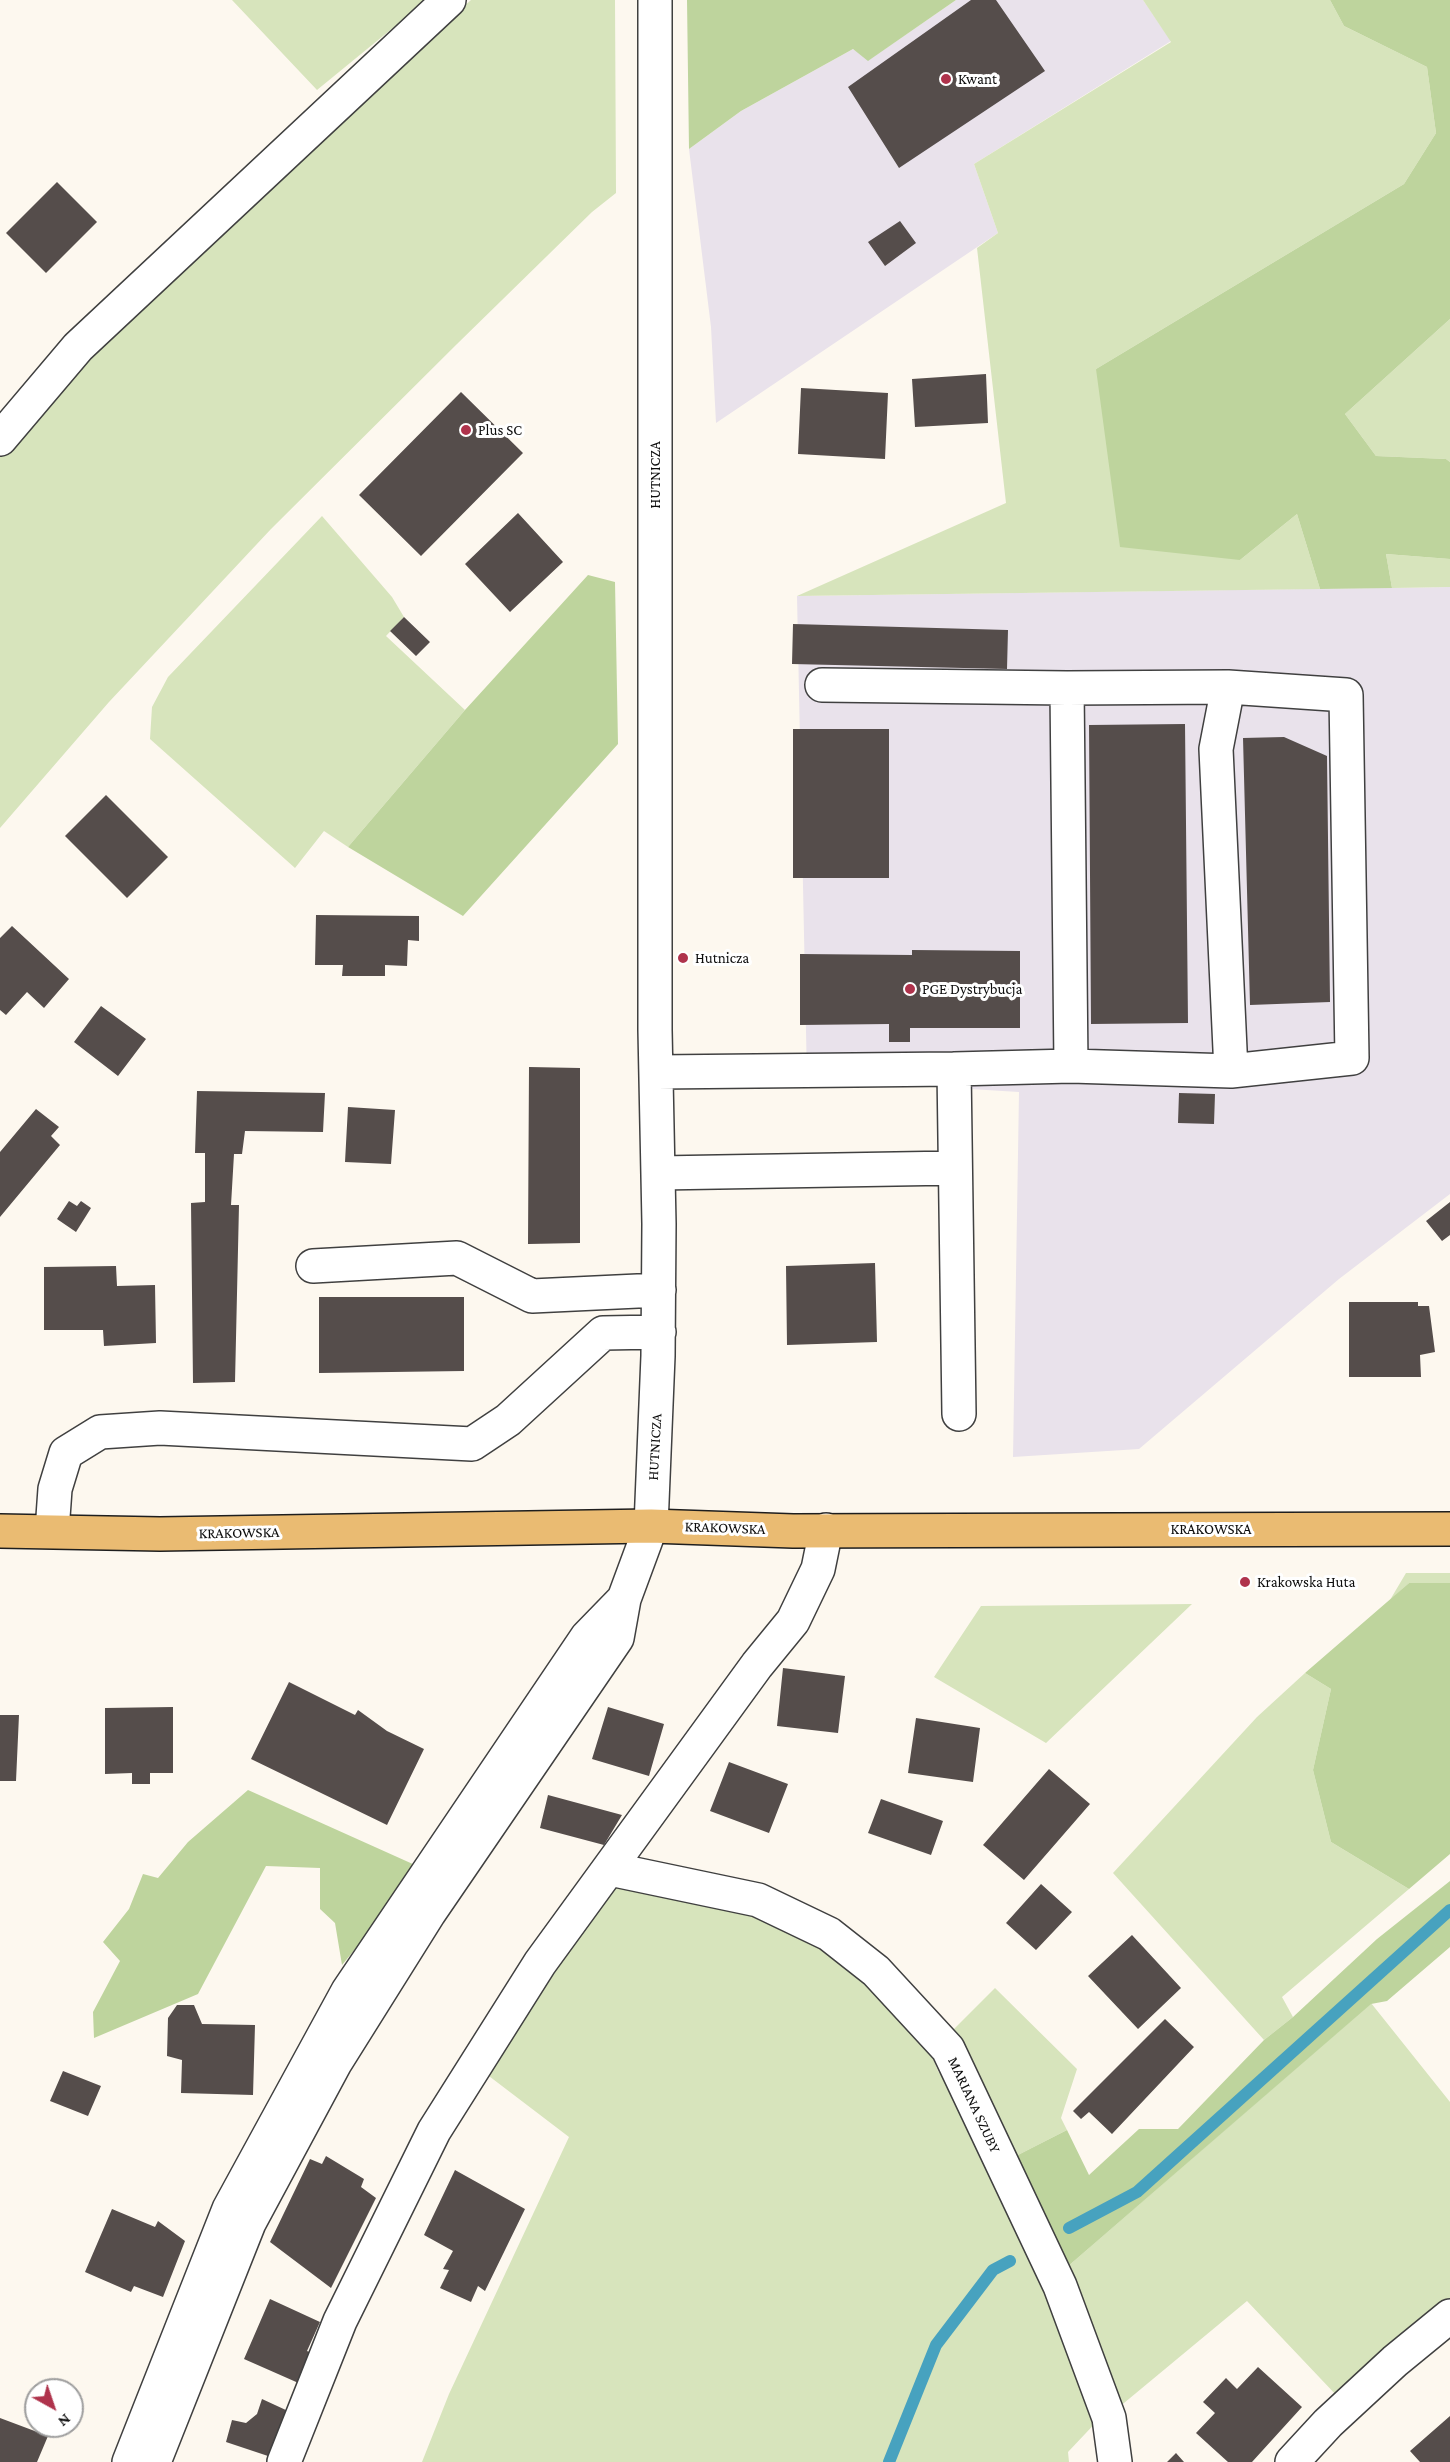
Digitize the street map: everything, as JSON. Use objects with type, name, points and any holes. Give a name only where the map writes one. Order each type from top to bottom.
[{"type":"main road","name":"KRAKOWSKA","points":[[0,1531],[159,1534],[651,1526],[826,1530],[1450,1529]]},
{"type":"street","points":[[0,439],[78,347],[449,0]]},
{"type":"street","name":"HUTNICZA","points":[[624,1599],[651,1526],[659,1332],[655,0]]},
{"type":"street","points":[[657,1072],[1071,1066],[1230,1071],[1352,1058],[1346,695],[1228,687],[822,685]]},
{"type":"street","points":[[1228,687],[1215,749],[1230,1071]]},
{"type":"street","points":[[1067,688],[1071,1066]]},
{"type":"street","points":[[954,1069],[959,1414]]},
{"type":"street","points":[[659,1173],[955,1168]]},
{"type":"street","points":[[313,1266],[457,1258],[532,1296],[659,1290]]},
{"type":"street","points":[[52,1531],[55,1489],[66,1454],[100,1432],[160,1428],[472,1444],[508,1420],[603,1333],[659,1332]]},
{"type":"street","points":[[284,2462],[340,2321],[434,2131],[540,1963],[686,1761],[793,1621],[818,1569],[826,1530]]},
{"type":"street","points":[[129,2462],[229,2210],[348,1991],[587,1637],[624,1599]]},
{"type":"street","points":[[154,2462],[249,2223],[335,2063],[429,1913],[617,1638],[624,1599]]},
{"type":"street","name":"MARIANA SZUBY","points":[[610,1869],[758,1900],[829,1934],[876,1971],[948,2049],[1060,2286],[1109,2418],[1115,2462]]},
{"type":"street","points":[[1292,2462],[1328,2423],[1395,2361],[1450,2316]]},
{"type":"shaded area","points":[[956,0],[1143,0],[1171,41],[974,164],[998,233],[716,423],[711,327],[689,149],[741,111],[853,49],[869,60]]},
{"type":"shaded area","points":[[1450,587],[1450,1194],[1339,1279],[1139,1449],[1013,1457],[1019,1092],[807,1079],[797,596]]},
{"type":"green space","points":[[232,0],[427,0],[317,90]]},
{"type":"green space","points":[[471,0],[615,0],[616,193],[592,212],[271,529],[109,702],[0,828],[0,437],[298,152]]},
{"type":"green space","points":[[687,0],[956,0],[868,61],[853,49],[741,111],[689,149]]},
{"type":"green space","points":[[1143,0],[1330,0],[1344,26],[1427,67],[1436,133],[1404,184],[1096,369],[1240,560],[1297,514],[1320,589],[797,596],[1006,503],[977,248],[998,233],[974,164],[1171,42]]},
{"type":"green space","points":[[1330,0],[1450,0],[1450,319],[1345,414],[1376,456],[1446,459],[1450,462],[1450,559],[1386,554],[1392,588],[1320,589],[1297,514],[1240,560],[1120,547],[1096,369],[1404,184],[1436,133],[1427,67],[1344,26]]},
{"type":"green space","points":[[1450,319],[1450,462],[1446,459],[1376,456],[1345,414]]},
{"type":"green space","points":[[322,516],[392,597],[404,617],[386,636],[465,710],[348,847],[324,831],[295,868],[150,739],[152,707],[168,677]]},
{"type":"green space","points":[[1386,554],[1450,559],[1450,587],[1392,588]]},
{"type":"green space","points":[[588,575],[615,582],[618,744],[463,916],[348,847],[465,710]]},
{"type":"green space","points":[[1406,1573],[1450,1573],[1450,1583],[1409,1583],[1390,1600]]},
{"type":"green space","points":[[1409,1583],[1450,1583],[1450,1854],[1409,1889],[1331,1842],[1313,1770],[1331,1689],[1305,1673]]},
{"type":"green space","points":[[1192,1604],[1046,1743],[934,1677],[981,1606]]},
{"type":"green space","points":[[1305,1673],[1331,1689],[1313,1770],[1331,1842],[1409,1889],[1282,1997],[1293,2017],[1264,2040],[1113,1873],[1257,1717]]},
{"type":"green space","points":[[248,1790],[415,1865],[384,1914],[342,1965],[335,1923],[320,1909],[320,1868],[266,1866],[198,1994],[94,2038],[93,2012],[120,1961],[103,1942],[129,1909],[143,1874],[158,1878],[188,1842]]},
{"type":"green space","points":[[612,1878],[746,1907],[811,1935],[924,2037],[938,2071],[975,2125],[1102,2416],[1068,2452],[1069,2462],[422,2462],[449,2394],[569,2137],[481,2070]]},
{"type":"green space","points":[[1450,1881],[1450,1947],[1387,2001],[1371,2004],[1066,2268],[1014,2157],[1067,2130],[1089,2175],[1139,2129],[1178,2129],[1264,2040],[1293,2017],[1377,1939]]},
{"type":"green space","points":[[995,1988],[1077,2069],[1061,2118],[1067,2130],[1014,2157],[949,2034]]},
{"type":"green space","points":[[1371,2003],[1450,2102],[1450,2305],[1338,2397],[1247,2301],[1118,2408],[1066,2268]]},
{"type":"building","name":"Kwant","points":[[971,0],[996,0],[1045,71],[899,168],[848,87]]},
{"type":"building","points":[[57,182],[97,222],[46,273],[6,233]]},
{"type":"building","points":[[900,221],[916,243],[885,266],[868,242]]},
{"type":"building","points":[[986,374],[988,423],[915,427],[912,379]]},
{"type":"building","points":[[801,388],[888,393],[885,459],[798,454]]},
{"type":"building","points":[[461,392],[523,453],[421,556],[359,495]]},
{"type":"building","points":[[518,513],[563,562],[510,612],[465,564]]},
{"type":"building","points":[[404,617],[430,642],[416,656],[390,631]]},
{"type":"building","points":[[793,624],[1008,630],[1007,669],[792,664]]},
{"type":"building","points":[[1185,724],[1188,1023],[1091,1024],[1089,725]]},
{"type":"building","points":[[793,729],[889,729],[889,878],[793,878]]},
{"type":"building","points":[[1284,737],[1327,756],[1330,1002],[1250,1005],[1243,738]]},
{"type":"building","points":[[106,795],[168,857],[127,898],[65,836]]},
{"type":"building","points":[[316,915],[419,916],[419,941],[408,940],[407,966],[385,965],[385,976],[342,976],[343,965],[315,965]]},
{"type":"building","points":[[12,926],[69,979],[44,1008],[27,992],[6,1015],[0,1010],[0,938]]},
{"type":"building","name":"PGE Dystrybucja","points":[[912,950],[1020,951],[1020,1028],[910,1028],[910,1042],[889,1042],[889,1024],[800,1025],[800,954],[912,955]]},
{"type":"building","points":[[101,1006],[146,1039],[118,1076],[74,1042]]},
{"type":"building","points":[[529,1067],[580,1068],[580,1243],[528,1244]]},
{"type":"building","points":[[197,1091],[325,1093],[323,1132],[245,1131],[242,1154],[234,1154],[231,1205],[239,1205],[235,1382],[193,1383],[191,1203],[205,1202],[205,1153],[195,1153]]},
{"type":"building","points":[[1179,1093],[1215,1094],[1214,1124],[1178,1123]]},
{"type":"building","points":[[348,1107],[395,1110],[391,1164],[345,1162]]},
{"type":"building","points":[[36,1109],[59,1127],[51,1136],[60,1145],[0,1217],[0,1152]]},
{"type":"building","points":[[69,1201],[77,1206],[81,1201],[91,1208],[76,1232],[57,1219]]},
{"type":"building","points":[[1450,1202],[1450,1235],[1442,1241],[1426,1221]]},
{"type":"building","points":[[875,1263],[877,1342],[787,1345],[786,1266]]},
{"type":"building","points":[[116,1266],[117,1286],[155,1285],[156,1343],[104,1346],[103,1330],[44,1330],[44,1267]]},
{"type":"building","points":[[319,1297],[464,1297],[464,1371],[319,1373]]},
{"type":"building","points":[[1349,1302],[1418,1302],[1418,1306],[1429,1306],[1435,1352],[1420,1355],[1421,1377],[1349,1377]]},
{"type":"building","points":[[783,1668],[845,1676],[838,1733],[777,1726]]},
{"type":"building","points":[[289,1682],[355,1715],[358,1710],[387,1731],[424,1749],[387,1825],[251,1759]]},
{"type":"building","points":[[173,1707],[173,1773],[150,1773],[150,1784],[132,1784],[132,1773],[105,1774],[105,1708]]},
{"type":"building","points":[[608,1707],[664,1724],[649,1776],[592,1759]]},
{"type":"building","points":[[0,1715],[19,1715],[16,1781],[0,1781]]},
{"type":"building","points":[[916,1718],[980,1728],[973,1782],[908,1773]]},
{"type":"building","points":[[729,1762],[788,1784],[769,1833],[710,1811]]},
{"type":"building","points":[[1049,1769],[1090,1804],[1024,1880],[983,1845]]},
{"type":"building","points":[[548,1795],[622,1815],[604,1845],[540,1828]]},
{"type":"building","points":[[881,1799],[943,1821],[931,1855],[868,1833]]},
{"type":"building","points":[[1041,1884],[1072,1912],[1036,1950],[1006,1923]]},
{"type":"building","points":[[1132,1935],[1181,1988],[1138,2029],[1088,1976]]},
{"type":"building","points":[[177,2005],[194,2005],[202,2024],[255,2025],[253,2095],[181,2093],[182,2060],[167,2056],[168,2018]]},
{"type":"building","points":[[1165,2019],[1194,2047],[1112,2134],[1089,2112],[1081,2119],[1073,2111]]},
{"type":"building","points":[[63,2071],[101,2086],[88,2116],[50,2101]]},
{"type":"building","points":[[326,2156],[364,2179],[361,2187],[376,2198],[331,2288],[270,2242],[310,2159],[322,2164]]},
{"type":"building","points":[[455,2170],[525,2209],[485,2291],[478,2286],[471,2302],[440,2288],[449,2270],[443,2269],[453,2251],[424,2235]]},
{"type":"building","points":[[112,2209],[155,2227],[158,2221],[185,2241],[163,2297],[134,2286],[131,2292],[85,2272]]},
{"type":"building","points":[[270,2299],[320,2322],[307,2351],[316,2355],[303,2385],[244,2359]]},
{"type":"building","points":[[1258,2367],[1302,2407],[1252,2462],[1228,2462],[1196,2433],[1215,2413],[1203,2402],[1226,2378],[1237,2389]]},
{"type":"building","points":[[262,2399],[288,2411],[271,2457],[226,2442],[232,2420],[246,2423],[257,2414]]},
{"type":"building","points":[[1450,2416],[1450,2462],[1420,2462],[1410,2451]]},
{"type":"building","points":[[0,2418],[24,2427],[24,2438],[47,2438],[37,2462],[0,2462]]},
{"type":"building","points":[[1176,2453],[1184,2462],[1167,2462]]},
{"type":"waterway","points":[[1069,2228],[1137,2192],[1450,1910]]},
{"type":"waterway","points":[[889,2462],[936,2345],[993,2270],[1010,2261]]},
{"type":"place","name":"Kwant","points":[[946,79]]},
{"type":"place","name":"Plus SC","points":[[466,430]]},
{"type":"place","name":"Hutnicza","points":[[683,958]]},
{"type":"place","name":"PGE Dystrybucja","points":[[910,989]]},
{"type":"place","name":"Krakowska Huta","points":[[1245,1582]]}]
